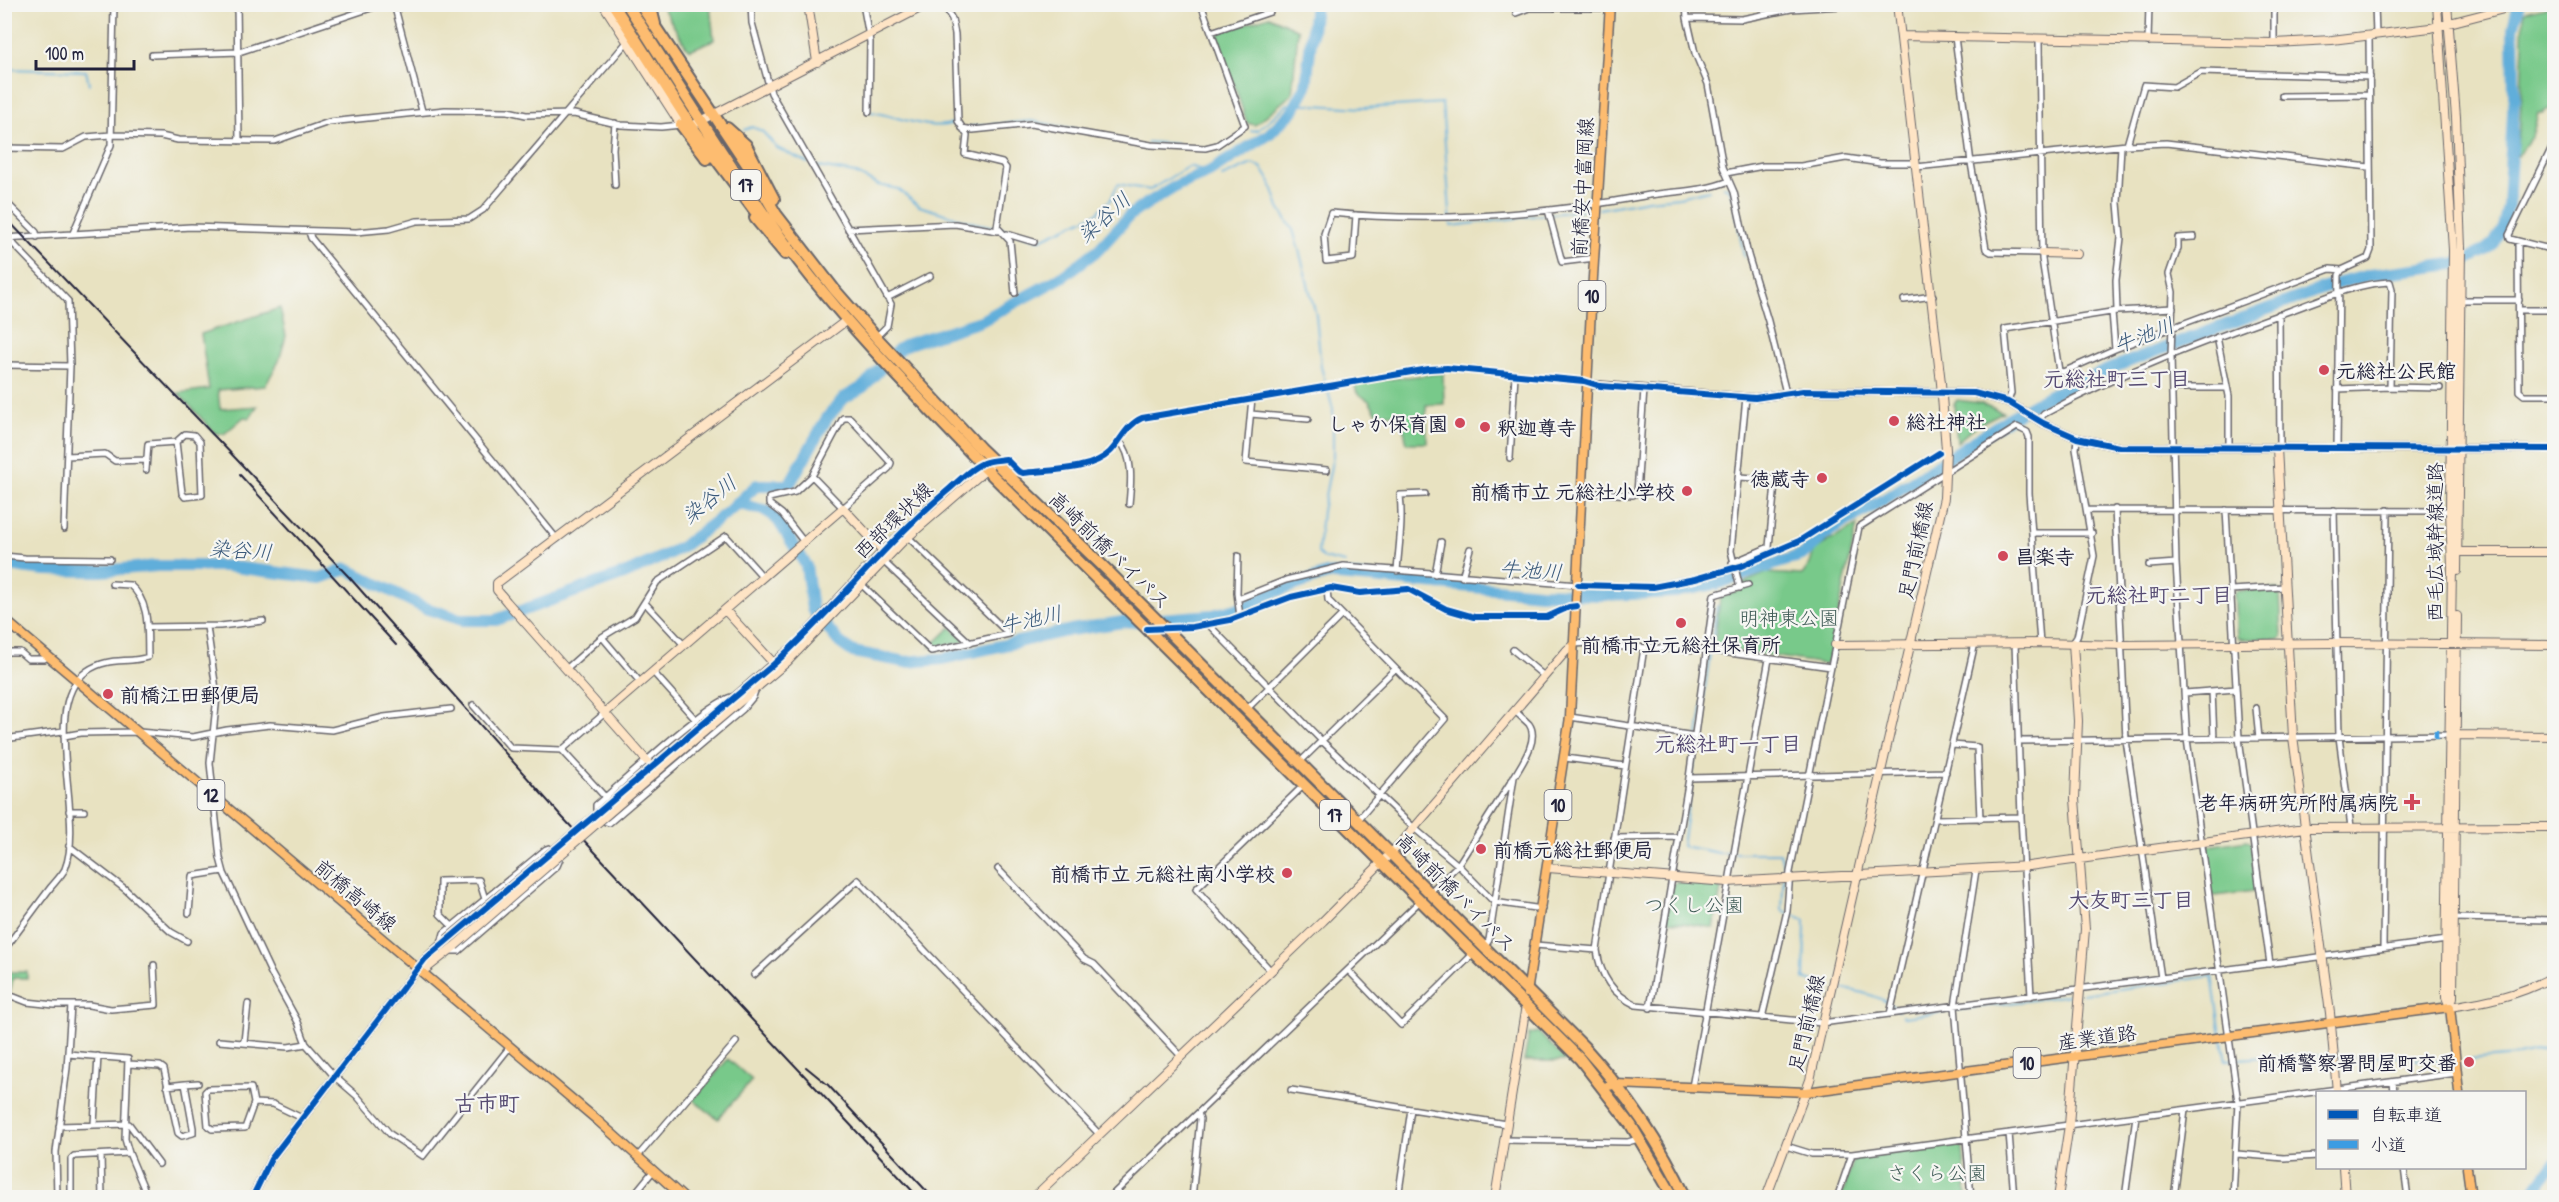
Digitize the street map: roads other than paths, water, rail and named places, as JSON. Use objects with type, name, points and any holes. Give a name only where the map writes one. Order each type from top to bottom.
[{"type":"highway","points":[[613,4],[686,125],[792,262],[812,278]]},
{"type":"highway","name":"高崎前橋バイパス","points":[[627,4],[702,122],[784,241],[848,320],[883,353],[987,465],[1134,615],[1580,1059],[1604,1087],[1639,1138],[1674,1197]]},
{"type":"highway","name":"高崎前橋バイパス","points":[[640,4],[722,126],[776,214],[834,289],[876,337],[883,353]]},
{"type":"highway","points":[[650,4],[657,31]]},
{"type":"highway","points":[[686,125],[758,215],[784,241]]},
{"type":"highway","name":"高崎前橋バイパス","points":[[987,465],[1150,613],[1527,989],[1617,1084],[1665,1155],[1686,1197]]},
{"type":"main road","name":"前橋安中富岡線","points":[[1578,586],[1587,384],[1610,6]]},
{"type":"main road","name":"10","points":[[1526,1005],[1565,758],[1570,717],[1578,586]]},
{"type":"main road","name":"前橋高崎線","points":[[4,619],[684,1197]]},
{"type":"main road","name":"産業道路","points":[[1604,1087],[1617,1084],[1806,1092],[2450,1007]]},
{"type":"main road","name":"西毛広域幹線道路","points":[[2450,1007],[2459,1091]]},
{"type":"main road","points":[[2467,1169],[2471,1197]]},
{"type":"street","points":[[73,233],[107,156],[111,135],[114,4]]},
{"type":"street","points":[[237,4],[239,141]]},
{"type":"street","points":[[152,55],[239,52],[377,6],[394,4],[422,111]]},
{"type":"street","points":[[603,4],[686,125]]},
{"type":"street","points":[[751,4],[752,23],[769,87],[888,298],[891,307],[890,319],[876,337]]},
{"type":"street","points":[[808,4],[817,62]]},
{"type":"street","points":[[863,4],[871,60],[869,112]]},
{"type":"street","points":[[943,4],[952,19],[955,34],[958,121],[967,135],[965,154],[1002,163],[1006,168],[997,227],[999,232],[1008,237],[1010,241],[1015,293]]},
{"type":"street","points":[[962,128],[973,130],[1030,124],[1162,147],[1205,148],[1217,145],[1245,126],[1202,4]]},
{"type":"street","points":[[1268,4],[1270,12]]},
{"type":"street","points":[[1211,32],[1270,12],[1274,4]]},
{"type":"street","points":[[1686,4],[1696,58],[1708,84],[1726,173],[1786,393]]},
{"type":"street","points":[[1687,18],[1742,18],[1791,9],[1875,4]]},
{"type":"street","name":"足門前橋線","points":[[1766,1197],[1806,1092],[1941,517],[1946,470],[1942,392],[1933,296],[1897,4]]},
{"type":"street","points":[[2148,42],[2149,4]]},
{"type":"street","points":[[2274,4],[2274,43]]},
{"type":"street","points":[[2039,40],[2042,253],[2058,369],[2061,372],[2115,349],[2330,269],[2340,273],[2368,258],[2372,250],[2369,95],[2375,4]]},
{"type":"street","name":"西毛広域幹線道路","points":[[2437,4],[2457,249]]},
{"type":"street","name":"西毛広域幹線道路","points":[[2447,4],[2456,117],[2457,274],[2450,447],[2454,644]]},
{"type":"street","points":[[1901,36],[2274,43],[2373,36],[2439,26],[2499,8],[2510,8],[2523,4]]},
{"type":"street","points":[[4,148],[63,149],[86,137],[111,135],[161,136],[178,140],[275,141],[329,122],[422,111],[507,111],[526,115],[584,115],[615,123],[661,127],[686,125],[702,122],[715,116],[922,6]]},
{"type":"street","points":[[1516,13],[1532,8],[1610,6]]},
{"type":"street","points":[[1955,38],[1971,163],[1988,251],[2077,254]]},
{"type":"street","points":[[6,236],[37,237],[191,227],[309,232],[381,230],[417,221],[473,218],[483,210],[627,42]]},
{"type":"street","points":[[2115,349],[2116,280],[2121,238],[2118,203],[2124,145],[2144,85],[2174,87],[2202,72],[2370,77]]},
{"type":"street","points":[[2282,96],[2369,95]]},
{"type":"street","points":[[615,123],[613,149],[615,185]]},
{"type":"street","points":[[2554,143],[2509,235],[2510,239],[2518,242],[2554,250]]},
{"type":"street","points":[[1726,173],[1759,166],[1802,166],[1846,158],[1916,165],[1971,163],[2124,145],[2181,144],[2369,167]]},
{"type":"street","points":[[1356,215],[1353,258],[1326,261],[1324,234],[1331,213],[1428,219],[1548,210],[1686,191],[1729,181]]},
{"type":"street","points":[[4,200],[36,232],[37,237]]},
{"type":"street","points":[[1548,210],[1562,262],[1595,258]]},
{"type":"street","points":[[848,229],[955,224],[999,232],[1034,242]]},
{"type":"street","points":[[309,232],[318,248],[557,539]]},
{"type":"street","points":[[6,236],[68,301],[70,366],[64,529]]},
{"type":"street","points":[[2194,237],[2178,238],[2178,248],[2170,268],[2173,308],[2171,356],[2176,563],[2187,739],[2238,1102],[2233,1197]]},
{"type":"street","points":[[2518,242],[2520,394],[2554,395]]},
{"type":"street","points":[[2337,448],[2340,273]]},
{"type":"street","name":"西毛広域幹線道路","points":[[2450,1007],[2454,918],[2452,827],[2454,644],[2460,447],[2461,300],[2457,274]]},
{"type":"street","points":[[888,298],[930,276]]},
{"type":"street","points":[[2038,421],[2044,414],[2098,385],[2217,337],[2339,292],[2390,282],[2392,289],[2390,387]]},
{"type":"street","points":[[1904,300],[1933,296]]},
{"type":"street","points":[[2461,300],[2519,300]]},
{"type":"street","points":[[2008,402],[2011,393],[2005,328],[2115,311],[2173,308]]},
{"type":"street","points":[[2519,310],[2554,310]]},
{"type":"street","points":[[2279,314],[2280,509],[2293,736],[2323,957],[2337,1091],[2457,1073]]},
{"type":"street","points":[[647,761],[496,590],[497,583],[848,320]]},
{"type":"street","points":[[2217,337],[2227,388],[2229,448]]},
{"type":"street","points":[[4,364],[70,366]]},
{"type":"street","points":[[987,465],[1006,459],[1023,473],[1088,465],[1104,458],[1130,426],[1142,418],[1252,398],[1447,368],[1584,381],[1587,384],[1746,397],[1766,397],[1803,391],[1974,393],[2008,402],[2038,421],[2077,438],[2119,447],[2554,449]]},
{"type":"street","points":[[1510,458],[1515,375]]},
{"type":"street","points":[[2173,388],[2227,388]]},
{"type":"street","points":[[2337,389],[2440,388]]},
{"type":"street","points":[[1583,492],[1633,495],[1637,493],[1644,389]]},
{"type":"street","points":[[1739,586],[1731,551],[1746,397]]},
{"type":"street","points":[[1252,398],[1246,462],[1328,470]]},
{"type":"street","points":[[1251,414],[1308,419]]},
{"type":"street","points":[[473,705],[511,748],[562,750],[803,543],[891,465],[849,417],[843,418],[837,426],[812,476],[795,492],[771,496],[768,500],[769,504],[782,514],[803,543]]},
{"type":"street","points":[[1762,1017],[1788,909],[1789,879],[1859,527],[2011,429],[2023,429],[2029,437],[2029,493],[2040,643]]},
{"type":"street","points":[[146,470],[148,444],[176,442],[185,434],[194,435],[200,442],[203,492],[201,496],[182,494],[176,442]]},
{"type":"street","points":[[2058,1197],[2076,1056],[2085,929],[2075,800],[2078,739],[2073,643],[2077,637],[2094,556],[2092,533],[2076,449],[2077,438]]},
{"type":"street","points":[[1119,440],[1123,444],[1130,466],[1129,504]]},
{"type":"street","points":[[67,456],[105,454],[114,461],[146,460]]},
{"type":"street","name":"西部環状線","points":[[777,667],[816,630],[858,582],[905,534],[987,465]]},
{"type":"street","points":[[812,476],[885,556],[970,643]]},
{"type":"street","points":[[1732,563],[1769,547],[1774,494],[1772,480],[1739,477]]},
{"type":"street","points":[[1397,571],[1400,530],[1403,523],[1400,495],[1425,494]]},
{"type":"street","points":[[2115,509],[2126,740],[2161,978]]},
{"type":"street","points":[[2087,510],[2450,511]]},
{"type":"street","points":[[2226,510],[2239,738],[2270,963]]},
{"type":"street","points":[[2334,510],[2339,737],[2351,826]]},
{"type":"street","points":[[2383,948],[2388,510]]},
{"type":"street","points":[[2032,533],[2092,533]]},
{"type":"street","points":[[858,582],[932,651],[1009,634],[905,534]]},
{"type":"street","points":[[566,669],[602,637],[635,617],[657,582],[726,536],[763,577]]},
{"type":"street","points":[[1435,574],[1441,542]]},
{"type":"street","points":[[1462,577],[1470,549]]},
{"type":"street","points":[[2458,552],[2554,552]]},
{"type":"street","points":[[4,556],[110,559]]},
{"type":"street","points":[[1238,556],[1240,616]]},
{"type":"street","points":[[2150,565],[2176,563]]},
{"type":"street","points":[[1238,600],[1286,580],[1337,567],[1578,586]]},
{"type":"street","points":[[4,950],[64,871],[69,846],[69,811],[64,710],[78,680],[87,671],[112,660],[148,657],[145,605],[130,585],[112,584]]},
{"type":"street","points":[[1650,1008],[1689,778],[1714,595],[1748,585]]},
{"type":"street","points":[[2230,590],[2284,587]]},
{"type":"street","points":[[1327,588],[1328,600],[1445,719],[1358,820]]},
{"type":"street","points":[[1146,627],[1209,625],[1327,588],[1360,593],[1408,590],[1446,609],[1474,617],[1547,617],[1577,604]]},
{"type":"street","points":[[645,603],[684,645]]},
{"type":"street","points":[[725,610],[777,667]]},
{"type":"street","points":[[1247,709],[1342,615]]},
{"type":"street","points":[[147,627],[207,627],[263,621]]},
{"type":"street","points":[[1209,625],[1322,741],[1414,828],[1458,865],[1494,902],[1542,909]]},
{"type":"street","points":[[207,627],[216,684],[214,732],[210,748],[223,871],[298,1022],[306,1044],[334,1077],[357,1096],[390,1134],[423,1156],[509,1048]]},
{"type":"street","points":[[602,637],[640,682]]},
{"type":"street","points":[[1835,645],[1975,643],[2554,645]]},
{"type":"street","points":[[1890,1014],[1975,643]]},
{"type":"street","points":[[2015,643],[2021,818],[2031,996]]},
{"type":"street","points":[[1033,1197],[1382,862],[1574,644],[1707,650],[1831,667]]},
{"type":"street","points":[[1644,648],[1597,950],[1602,972],[1615,992],[1636,1005],[1822,1023],[2447,940]]},
{"type":"street","points":[[1513,650],[1545,676]]},
{"type":"street","points":[[4,652],[20,652],[28,659],[44,660],[49,656]]},
{"type":"street","points":[[1692,1087],[1727,882],[1769,659]]},
{"type":"street","points":[[252,1197],[271,1159],[425,959],[667,759],[755,691],[777,667]]},
{"type":"street","points":[[418,970],[427,968],[452,948],[736,696],[777,667]]},
{"type":"street","points":[[1299,764],[1395,669]]},
{"type":"street","points":[[653,672],[696,720]]},
{"type":"street","points":[[2185,693],[2236,689]]},
{"type":"street","points":[[736,696],[724,698],[696,720],[595,809],[608,823],[743,709],[755,691]]},
{"type":"street","points":[[2212,691],[2214,739]]},
{"type":"street","points":[[2256,708],[2259,738]]},
{"type":"street","points":[[4,740],[64,733],[139,732],[185,737],[270,725],[332,730],[392,716],[451,709]]},
{"type":"street","points":[[1430,892],[1458,865],[1523,762],[1532,738],[1531,727],[1515,711]]},
{"type":"street","points":[[1570,717],[1695,736]]},
{"type":"street","points":[[2018,741],[2293,736],[2554,736]]},
{"type":"street","points":[[1952,745],[1977,747],[1980,819]]},
{"type":"street","points":[[562,750],[606,798]]},
{"type":"street","points":[[1565,758],[1625,766]]},
{"type":"street","points":[[1689,778],[1946,772]]},
{"type":"street","points":[[1485,946],[1489,940],[1514,777]]},
{"type":"street","points":[[1271,971],[1196,889],[1304,784]]},
{"type":"street","points":[[69,811],[84,811]]},
{"type":"street","points":[[1935,819],[2021,818]]},
{"type":"street","points":[[1548,868],[1727,882],[2024,867],[2305,828],[2351,826],[2554,827]]},
{"type":"street","name":"西毛広域幹線道路","points":[[2450,1007],[2446,997],[2452,827]]},
{"type":"street","points":[[1614,838],[1679,837]]},
{"type":"street","points":[[69,846],[125,890],[171,932],[187,941]]},
{"type":"street","points":[[444,941],[442,936],[452,926],[546,849],[551,849],[560,859],[557,866],[459,951],[452,948]]},
{"type":"street","points":[[998,869],[1181,1056]]},
{"type":"street","points":[[1971,1197],[1955,1006],[1976,870]]},
{"type":"street","points":[[189,913],[192,876],[223,871]]},
{"type":"street","points":[[452,926],[441,917],[438,886],[440,881],[479,880],[485,899]]},
{"type":"street","points":[[754,975],[858,880],[1099,1134]]},
{"type":"street","points":[[1109,1197],[1421,899]]},
{"type":"street","points":[[2454,918],[2554,920]]},
{"type":"street","points":[[1535,945],[1597,950]]},
{"type":"street","points":[[1348,970],[1401,1025],[1474,953]]},
{"type":"street","points":[[4,993],[27,1002],[111,1009],[156,1005],[154,964]]},
{"type":"street","name":"産業道路","points":[[2450,1007],[2508,997],[2533,988],[2554,976]]},
{"type":"street","points":[[244,1042],[248,1004]]},
{"type":"street","points":[[57,1197],[56,1158],[71,1005]]},
{"type":"street","points":[[1495,1197],[1526,1005]]},
{"type":"street","points":[[219,1041],[288,1047],[306,1044]]},
{"type":"street","points":[[638,1156],[736,1042]]},
{"type":"street","points":[[68,1054],[127,1058],[129,1064],[125,1124],[129,1153],[148,1197]]},
{"type":"street","points":[[93,1124],[98,1056]]},
{"type":"street","points":[[129,1064],[160,1066],[164,1069],[178,1133],[187,1136],[193,1133],[193,1128],[185,1084]]},
{"type":"street","points":[[2392,1082],[2394,1091]]},
{"type":"street","points":[[166,1086],[198,1083]]},
{"type":"street","points":[[251,1088],[254,1103],[245,1128],[212,1129],[208,1126],[205,1092],[208,1089],[251,1088]]},
{"type":"street","points":[[1291,1090],[1506,1124]]},
{"type":"street","points":[[1786,1146],[1812,1154],[1852,1154],[2316,1093]]},
{"type":"street","points":[[254,1103],[273,1104],[302,1118]]},
{"type":"street","points":[[1398,1197],[1412,1109]]},
{"type":"street","points":[[2174,1197],[2185,1110]]},
{"type":"street","points":[[1192,1197],[1200,1119],[1198,1113]]},
{"type":"street","points":[[2125,1197],[2136,1116]]},
{"type":"street","points":[[59,1126],[125,1124],[134,1129],[159,1164]]},
{"type":"street","points":[[2009,1132],[2014,1197]]},
{"type":"street","points":[[1504,1140],[1628,1142],[1639,1138]]},
{"type":"street","points":[[71,1197],[71,1159],[77,1155],[129,1153]]},
{"type":"street","points":[[1837,1197],[1852,1154]]},
{"type":"street","points":[[2237,1154],[2291,1158],[2316,1156]]},
{"type":"street","points":[[101,1155],[102,1197]]},
{"type":"street","points":[[2343,1169],[2346,1197]]},
{"type":"street","points":[[2404,1169],[2408,1197]]},
{"type":"street","points":[[631,1197],[654,1170]]},
{"type":"waterway","name":"染谷川","points":[[4,565],[45,570],[100,571],[157,566],[226,566],[320,578],[347,569],[425,608],[463,620],[496,620],[629,572],[683,546],[728,512],[757,485],[789,485],[827,418],[844,398],[863,387],[899,349],[908,344],[981,321],[1062,277],[1099,249],[1129,216],[1140,208],[1178,185],[1209,172],[1268,135],[1292,112],[1306,86],[1315,4]]},
{"type":"waterway","name":"牛池川","points":[[736,503],[767,511],[778,520],[806,565],[812,609],[839,642],[853,652],[906,662],[942,659],[1071,630],[1123,622],[1213,615],[1248,606],[1269,594],[1327,574],[1540,593],[1604,595],[1674,592],[1718,583],[1802,555],[1831,530],[1888,497],[2008,419],[2050,395],[2117,366],[2332,285],[2370,275],[2460,263],[2484,251],[2494,243],[2502,230],[2508,207],[2514,95],[2513,28],[2519,4]]},
{"type":"waterway","points":[[4,69],[86,71],[89,84]]},
{"type":"waterway","points":[[1314,105],[1364,108],[1442,103],[1451,226],[1594,209]]},
{"type":"waterway","points":[[1251,131],[1258,130],[1288,104]]},
{"type":"waterway","name":"染谷川","points":[[1293,104],[1311,104]]},
{"type":"waterway","points":[[871,112],[923,124],[953,123]]},
{"type":"waterway","points":[[969,127],[1031,121],[1103,134]]},
{"type":"waterway","points":[[744,130],[752,127],[762,131],[777,148],[808,163]]},
{"type":"waterway","points":[[1147,142],[1177,144]]},
{"type":"waterway","points":[[1222,177],[1252,164],[1261,167],[1271,183],[1279,208],[1293,230],[1316,315],[1321,367],[1333,409],[1333,456],[1322,511],[1318,553],[1323,558],[1345,563]]},
{"type":"waterway","points":[[813,166],[855,173],[878,185],[898,189],[919,206],[995,227]]},
{"type":"waterway","points":[[1001,228],[1038,240],[1097,213],[1110,200],[1118,184],[1150,190],[1189,166],[1209,172]]},
{"type":"waterway","points":[[1723,186],[1729,188],[1733,199]]},
{"type":"waterway","points":[[1599,209],[1709,190]]},
{"type":"waterway","points":[[1735,207],[1744,257]]},
{"type":"waterway","name":"牛池川","points":[[1718,583],[1718,591]]},
{"type":"waterway","points":[[1717,606],[1682,846],[1719,853],[1780,853],[1784,868],[1782,910],[1805,920],[1804,979],[1823,985]]},
{"type":"waterway","points":[[2083,994],[2212,976],[2221,1035]]},
{"type":"waterway","points":[[1839,988],[1878,998],[1898,1011]]},
{"type":"waterway","points":[[1902,1015],[1904,1017],[2077,994]]},
{"type":"waterway","points":[[2222,1040],[2226,1060],[2291,1055],[2331,1056]]},
{"type":"waterway","points":[[2469,1060],[2518,1056],[2554,1048]]},
{"type":"waterway","points":[[2337,1057],[2405,1057],[2442,1062]]},
{"type":"waterway","points":[[2529,1198],[2554,1163]]},
{"type":"railway","points":[[4,216],[349,577],[563,818],[919,1198]]},
{"type":"railway","points":[[240,475],[396,645]]},
{"type":"railway","points":[[806,1067],[828,1085],[933,1198]]},
{"type":"place","name":"元総社公民館","points":[[2324,370]]},
{"type":"place","name":"総社神社","points":[[1894,421]]},
{"type":"place","name":"しゃか保育園","points":[[1460,423]]},
{"type":"place","name":"釈迦尊寺","points":[[1485,427]]},
{"type":"place","name":"徳蔵寺","points":[[1822,478]]},
{"type":"place","name":"前橋市立 元総社小学校","points":[[1687,491]]},
{"type":"place","name":"昌楽寺","points":[[2003,556]]},
{"type":"place","name":"前橋市立元総社保育所","points":[[1681,623]]},
{"type":"place","name":"前橋江田郵便局","points":[[108,694]]},
{"type":"place","name":"老年病研究所附属病院","points":[[2412,802]]},
{"type":"place","name":"前橋元総社郵便局","points":[[1481,849]]},
{"type":"place","name":"前橋市立 元総社南小学校","points":[[1287,873]]},
{"type":"place","name":"前橋警察署問屋町交番","points":[[2469,1062]]},
{"type":"district","name":"元総社町三丁目","points":[[2117,378]]},
{"type":"district","name":"元総社町二丁目","points":[[2159,594]]},
{"type":"district","name":"元総社町一丁目","points":[[1728,743]]},
{"type":"district","name":"大友町三丁目","points":[[2131,899]]},
{"type":"district","name":"古市町","points":[[487,1103]]},
{"type":"park label","name":"明神東公園","points":[[1789,617]]},
{"type":"park label","name":"つくし公園","points":[[1694,904]]},
{"type":"park label","name":"さくら公園","points":[[1937,1172]]}]
